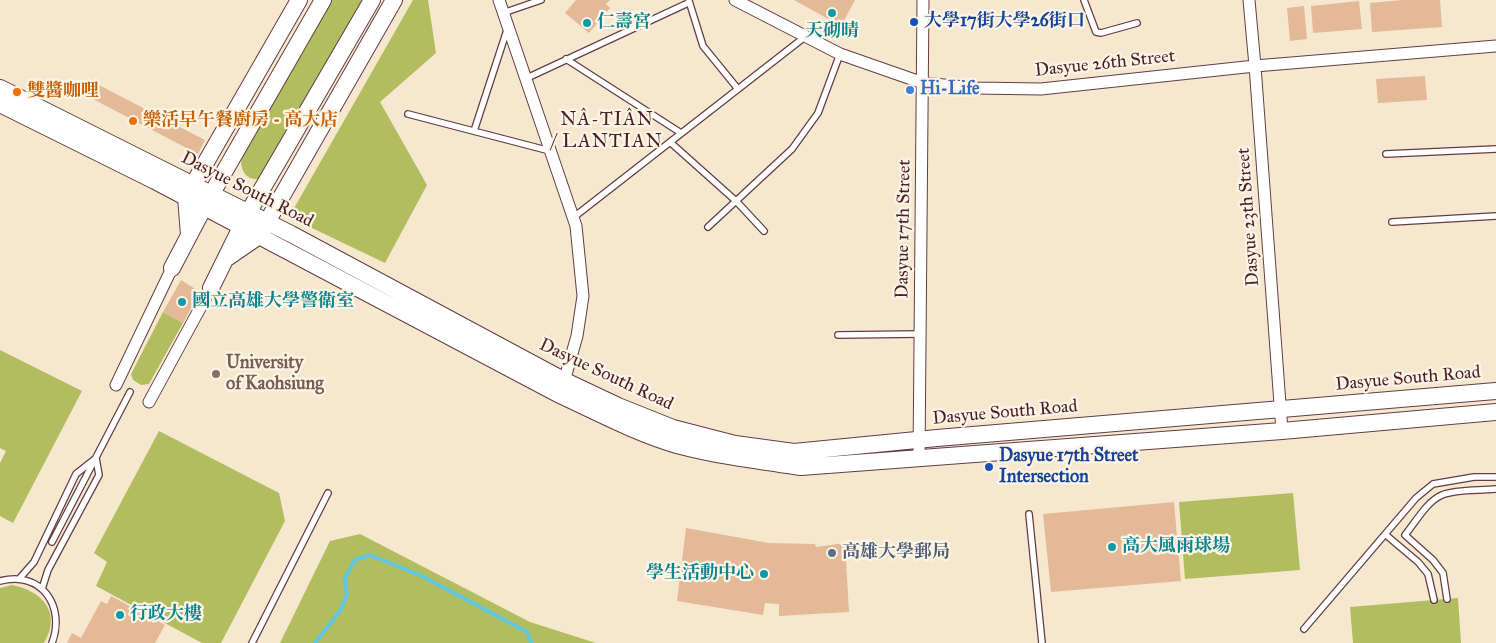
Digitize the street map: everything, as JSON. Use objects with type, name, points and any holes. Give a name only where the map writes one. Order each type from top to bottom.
[{"type":"street","points":[[189,235],[189,191],[299,0]]},
{"type":"street","points":[[116,385],[189,235],[323,0]]},
{"type":"street","points":[[149,402],[227,258],[245,220],[372,0]]},
{"type":"street","points":[[227,258],[263,229],[394,0]]},
{"type":"street","points":[[498,0],[527,78],[574,217],[583,296],[577,336],[562,387]]},
{"type":"street","name":"Dasyue 26th Street","points":[[735,0],[840,54],[923,83],[975,88],[1041,89],[1256,66],[1496,46]]},
{"type":"street","name":"Dasyue 17th Street","points":[[919,458],[924,0]]},
{"type":"street","name":"Dasyue 23th Street","points":[[1248,0],[1256,66],[1282,431]]},
{"type":"street","name":"Dasyue South Road","points":[[0,88],[189,191]]},
{"type":"street","name":"Dasyue South Road","points":[[0,104],[208,200],[562,387],[618,423],[677,444],[738,459],[801,467],[1282,431],[1496,412]]},
{"type":"street","name":"Dasyue South Road","points":[[562,387],[618,406],[673,428],[734,444],[794,452],[1496,391]]},
{"type":"lane","points":[[503,13],[541,0]]},
{"type":"lane","points":[[1084,0],[1096,32],[1101,34],[1137,23]]},
{"type":"lane","points":[[527,78],[689,2],[703,46],[738,89]]},
{"type":"lane","points":[[474,131],[508,25]]},
{"type":"lane","points":[[574,217],[806,36]]},
{"type":"lane","points":[[708,227],[792,149],[818,113],[840,54]]},
{"type":"lane","points":[[566,59],[681,133]]},
{"type":"lane","points":[[408,114],[552,151]]},
{"type":"lane","points":[[670,142],[736,201],[764,231]]},
{"type":"lane","points":[[1386,154],[1496,149]]},
{"type":"lane","points":[[1392,222],[1496,216]]},
{"type":"lane","points":[[838,335],[920,334]]},
{"type":"lane","points":[[52,542],[130,392]]},
{"type":"lane","points":[[19,579],[34,562],[76,474],[96,458]]},
{"type":"lane","points":[[42,589],[48,570],[99,475],[96,458]]},
{"type":"lane","points":[[1304,629],[1416,498],[1433,484],[1474,477],[1496,477]]},
{"type":"lane","points":[[1447,599],[1443,573],[1433,560],[1406,536],[1427,507],[1440,495],[1496,489]]},
{"type":"lane","points":[[252,643],[328,493]]},
{"type":"lane","points":[[1029,514],[1042,643]]},
{"type":"lane","points":[[1386,535],[1418,562],[1428,574],[1434,600]]},
{"type":"lane","points":[[0,581],[19,579],[35,584],[50,598],[58,620],[52,643]]},
{"type":"green space","points":[[331,0],[367,0],[260,179],[250,178],[242,168],[242,155]]},
{"type":"green space","points":[[413,0],[428,0],[436,53],[380,102],[427,185],[385,263],[289,217]]},
{"type":"green space","points":[[163,312],[183,323],[149,384],[141,385],[133,380],[131,374]]},
{"type":"green space","points":[[0,350],[82,391],[13,523],[0,516],[0,463],[6,451],[0,448]]},
{"type":"green space","points":[[159,431],[279,493],[285,521],[221,643],[202,643],[96,586],[107,562],[94,553]]},
{"type":"green space","points":[[1293,493],[1300,570],[1185,579],[1179,502]]},
{"type":"green space","points":[[360,534],[530,622],[596,643],[280,643],[330,541]]},
{"type":"green space","points":[[12,585],[33,592],[46,605],[50,613],[51,622],[44,643],[0,643],[0,588]]},
{"type":"green space","points":[[1458,598],[1461,643],[1353,643],[1350,607]]},
{"type":"building","name":"仁壽宮","points":[[576,0],[610,0],[606,4],[610,8],[589,33],[565,13]]},
{"type":"building","name":"天砌晴","points":[[794,0],[855,0],[841,26]]},
{"type":"building","points":[[1403,0],[1440,0],[1442,27],[1372,32],[1370,3]]},
{"type":"building","points":[[1359,1],[1362,29],[1313,33],[1311,6]]},
{"type":"building","points":[[1304,6],[1307,39],[1290,41],[1287,8]]},
{"type":"building","points":[[1425,76],[1427,100],[1378,103],[1376,79]]},
{"type":"building","points":[[97,84],[205,140],[198,154],[89,97]]},
{"type":"building","name":"國立高雄大學警衛室","points":[[181,280],[200,292],[183,323],[163,312]]},
{"type":"building","name":"高大風雨球場","points":[[1174,502],[1181,581],[1051,592],[1043,514]]},
{"type":"building","name":"學生活動中心","points":[[686,528],[769,543],[815,544],[816,547],[845,543],[849,612],[779,616],[779,604],[765,603],[763,615],[677,601]]},
{"type":"building","name":"行政大樓","points":[[111,596],[165,625],[155,643],[67,643],[72,633],[81,638],[101,601],[107,604]]},
{"type":"waterway","points":[[315,643],[340,611],[347,595],[345,578],[355,560],[370,555],[422,576],[527,632],[531,643]]},
{"type":"place","name":"天砌晴","points":[[832,13]]},
{"type":"place","name":"大學17街大學26街口","points":[[914,22]]},
{"type":"place","name":"仁壽宮","points":[[587,23]]},
{"type":"place","name":"Hi-Life","points":[[910,90]]},
{"type":"place","name":"雙醬咖哩","points":[[17,92]]},
{"type":"place","name":"樂活早午餐廚房 - 高大店","points":[[133,121]]},
{"type":"place","name":"國立高雄大學警衛室","points":[[182,302]]},
{"type":"place","name":"University of Kaohsiung","points":[[216,374]]},
{"type":"place","name":"Dasyue 17th Street Intersection","points":[[989,467]]},
{"type":"place","name":"高大風雨球場","points":[[1112,547]]},
{"type":"place","name":"高雄大學郵局","points":[[832,553]]},
{"type":"place","name":"學生活動中心","points":[[764,574]]},
{"type":"place","name":"行政大樓","points":[[120,615]]},
{"type":"district","name":"NÂ-TIÂN / LANTIAN","points":[[607,131]]}]
